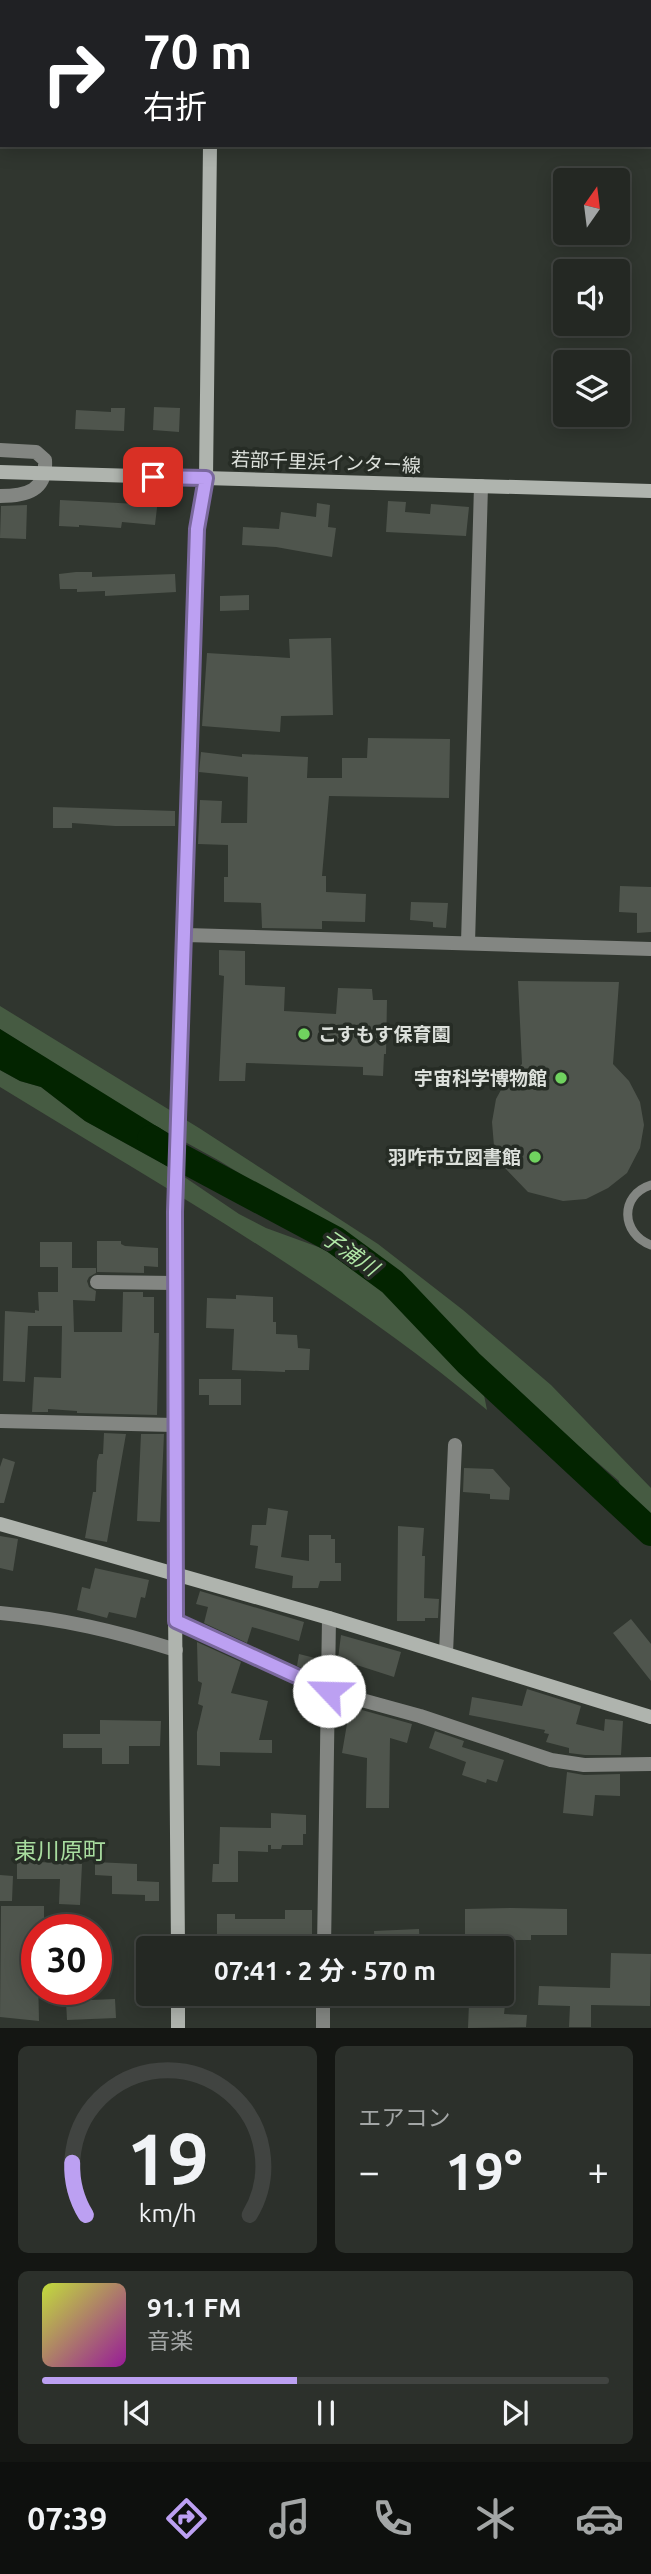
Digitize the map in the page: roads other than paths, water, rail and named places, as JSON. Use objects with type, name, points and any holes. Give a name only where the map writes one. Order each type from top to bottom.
[{"type":"street","points":[[178,1936],[174,1574],[175,1212],[197,529],[206,478],[210,147]]},
{"type":"street","points":[[0,450],[36,452],[45,460],[46,474],[36,489],[17,496],[0,496]]},
{"type":"street","name":"若部千里浜インター線","points":[[0,472],[651,491]]},
{"type":"street","points":[[468,943],[481,486]]},
{"type":"street","points":[[186,935],[651,949]]},
{"type":"street","points":[[97,1282],[174,1283]]},
{"type":"street","points":[[0,1421],[174,1426]]},
{"type":"street","points":[[446,1653],[454,1445]]},
{"type":"street","points":[[0,1524],[329,1618],[651,1717]]},
{"type":"street","points":[[0,1613],[48,1618],[122,1633],[176,1650]]},
{"type":"street","points":[[324,1936],[329,1618]]},
{"type":"street","points":[[176,1621],[329,1691],[420,1716],[551,1760],[584,1765],[651,1764]]},
{"type":"street","points":[[178,2006],[178,2028]]},
{"type":"street","points":[[323,2006],[323,2028]]},
{"type":"lane","points":[[651,1185],[632,1198],[627,1215],[632,1232],[651,1245]]},
{"type":"waterway","name":"子浦川","points":[[151,1139],[335,1240],[392,1282],[469,1363],[651,1532]]},
{"type":"place","name":"こすもす保育園","points":[[304,1034]]},
{"type":"place","name":"宇宙科学博物館","points":[[561,1078]]},
{"type":"place","name":"羽咋市立図書館","points":[[535,1157]]},
{"type":"district","name":"東川原町","points":[[60,1851]]}]
